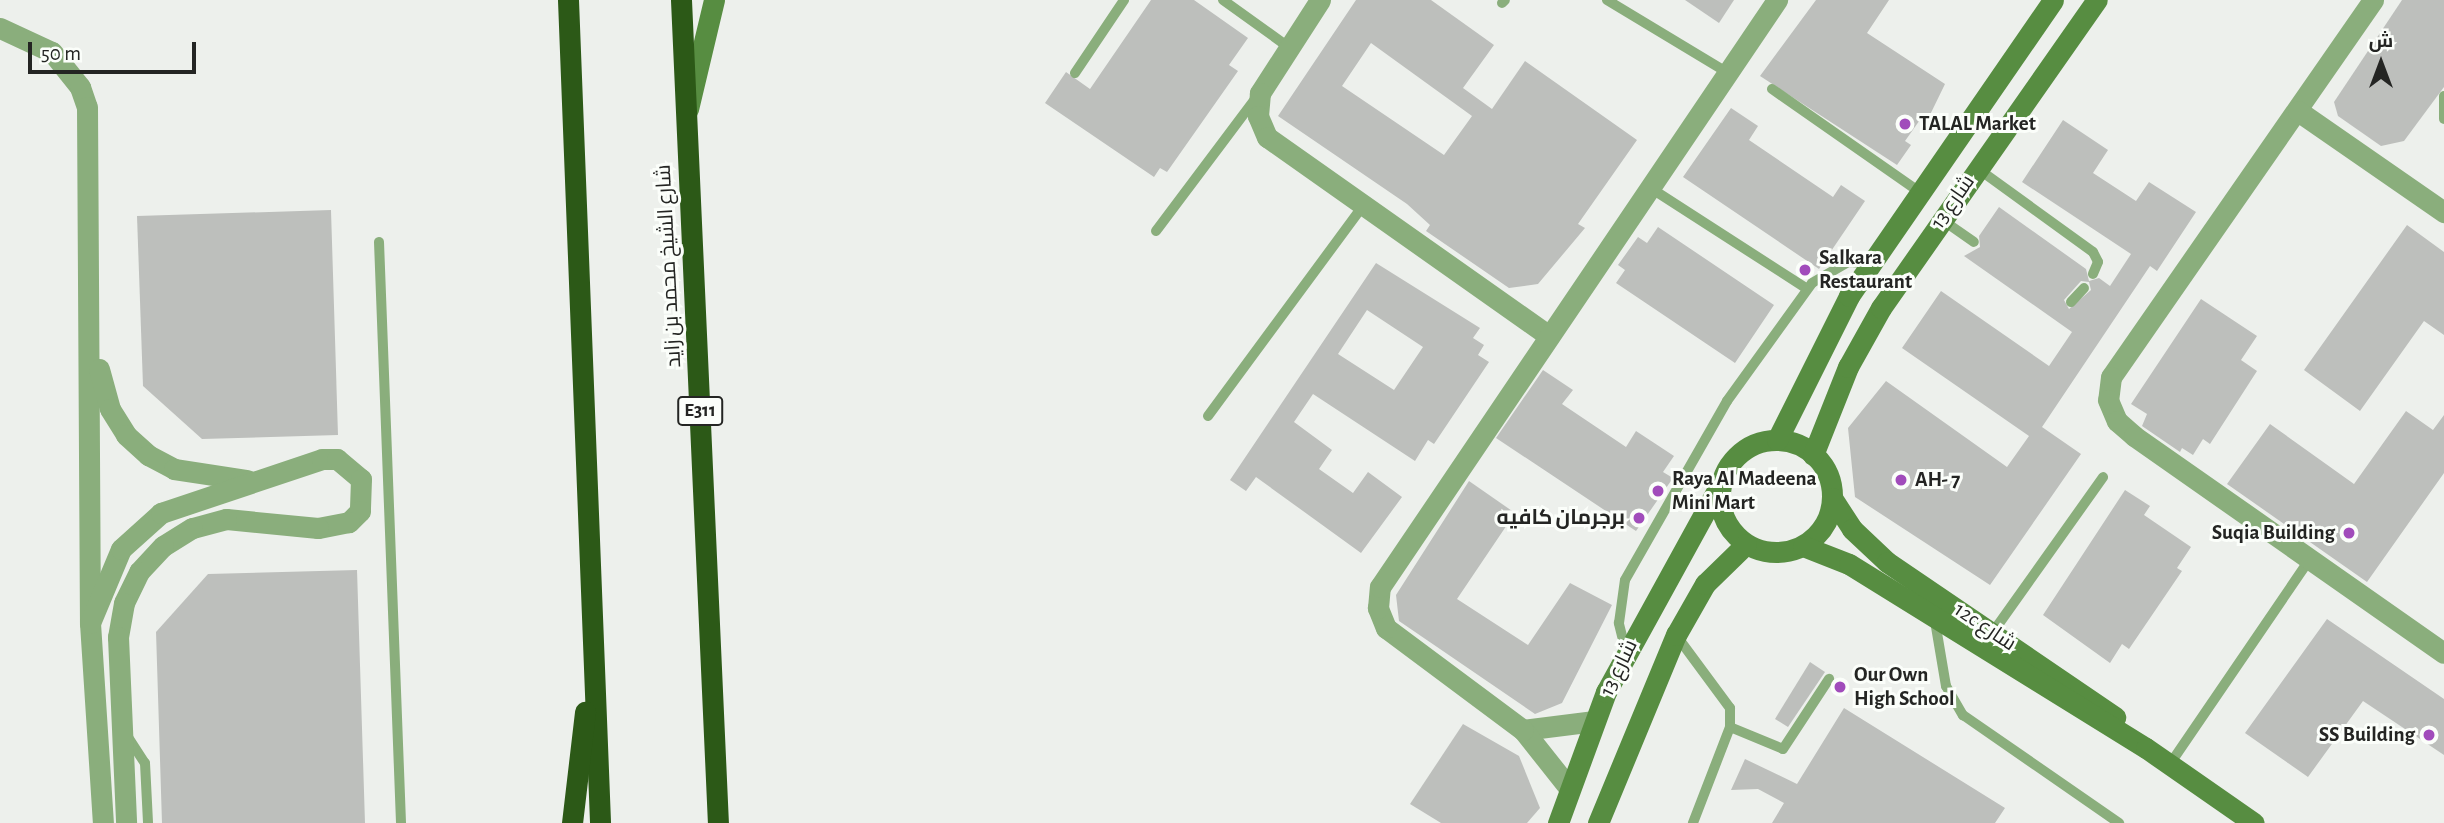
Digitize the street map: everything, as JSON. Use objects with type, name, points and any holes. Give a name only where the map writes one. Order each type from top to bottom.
[{"type":"highway","points":[[568,0],[600,823]]},
{"type":"highway","name":"شارع الشيخ محمد بن زايد","points":[[681,0],[718,823]]},
{"type":"highway","points":[[572,823],[593,658]]},
{"type":"street","points":[[686,114],[714,0]]},
{"type":"street","points":[[1320,0],[1287,46],[1260,93],[1258,116],[1267,137],[1362,207],[1549,336]]},
{"type":"street","points":[[1569,788],[1523,730],[1401,643],[1385,628],[1379,598],[1390,568],[1777,0]]},
{"type":"street","name":"شارع 13","points":[[1777,440],[1823,341],[1870,263],[2053,0]]},
{"type":"street","name":"شارع 13","points":[[1813,454],[1864,337],[1941,219],[2097,0]]},
{"type":"street","points":[[2373,0],[2111,377],[2108,400],[2117,421],[2134,436],[2444,653]]},
{"type":"street","points":[[0,28],[51,52],[80,86],[87,107],[92,336],[90,622],[102,821]]},
{"type":"street","points":[[2298,111],[2444,212]]},
{"type":"street","points":[[92,336],[110,409],[125,435],[148,455],[174,469],[254,480]]},
{"type":"street","points":[[1777,440],[1813,454],[1828,474],[1832,498],[1824,526],[1803,546],[1780,552],[1746,544],[1724,519],[1720,485],[1741,452],[1777,440]]},
{"type":"street","points":[[90,622],[121,549],[138,528],[160,513],[254,480],[337,459],[361,479],[364,495],[349,523],[334,528],[226,519],[192,528],[163,546],[139,572],[124,603],[118,637],[126,823]]},
{"type":"street","name":"شارع 13","points":[[1558,823],[1594,721],[1626,652],[1692,544],[1720,485]]},
{"type":"street","name":"12c شارع","points":[[1832,498],[1875,552],[2111,714],[2146,748]]},
{"type":"street","name":"شارع 13","points":[[1598,823],[1676,635],[1705,584],[1746,544]]},
{"type":"street","name":"12c شارع","points":[[1803,546],[1849,564],[1935,621],[2146,748],[2254,823]]},
{"type":"street","points":[[1523,730],[1594,721]]},
{"type":"lane","points":[[1075,73],[1124,0]]},
{"type":"lane","points":[[1223,0],[1287,46]]},
{"type":"lane","points":[[1606,0],[1728,73]]},
{"type":"lane","points":[[1772,89],[1918,191]]},
{"type":"lane","points":[[1156,231],[1260,93]]},
{"type":"lane","points":[[2444,96],[2444,119]]},
{"type":"lane","points":[[1977,168],[2093,252],[2098,262],[2093,274]]},
{"type":"lane","points":[[1649,187],[1806,288]]},
{"type":"lane","points":[[1208,416],[1362,207]]},
{"type":"lane","points":[[1941,219],[1974,242]]},
{"type":"lane","points":[[379,242],[401,823]]},
{"type":"lane","points":[[1626,652],[1620,601],[1640,547],[1747,369],[1806,288],[1835,267],[1870,263]]},
{"type":"lane","points":[[2071,302],[2084,288]]},
{"type":"lane","points":[[1993,632],[2103,477]]},
{"type":"lane","points":[[2170,764],[2310,559]]},
{"type":"lane","points":[[1935,621],[1945,686],[1963,715],[2119,823]]},
{"type":"lane","points":[[1676,635],[1728,700],[1730,727],[1693,823]]},
{"type":"lane","points":[[1730,727],[1783,749],[1829,678]]},
{"type":"lane","points":[[121,729],[145,763],[148,823]]},
{"type":"building","points":[[1151,0],[1194,0],[1248,38],[1229,65],[1238,71],[1167,172],[1160,168],[1154,177],[1045,103],[1066,72],[1090,89]]},
{"type":"building","points":[[1356,0],[1431,0],[1494,45],[1463,88],[1492,109],[1525,61],[1637,140],[1578,224],[1585,228],[1538,284],[1509,288],[1426,231],[1430,225],[1407,204],[1278,116]],"holes":[[[1371,43],[1472,116],[1444,155],[1342,86]]]},
{"type":"building","points":[[1685,0],[1734,0],[1719,23]]},
{"type":"building","points":[[1816,0],[1889,0],[1867,33],[1945,84],[1927,121],[1922,117],[1905,141],[1911,145],[1897,165],[1760,76]]},
{"type":"building","points":[[2402,0],[2444,0],[2444,87],[2404,141],[2381,146],[2338,116],[2334,102]]},
{"type":"building","points":[[1731,108],[1758,126],[1749,140],[1833,197],[1841,185],[1865,201],[1819,269],[1683,177]]},
{"type":"building","points":[[2063,120],[2108,150],[2093,173],[2136,201],[2149,182],[2196,212],[2157,271],[2150,266],[2042,427],[2081,454],[1990,585],[1855,497],[1848,428],[1886,381],[2007,467],[2029,436],[1902,348],[1941,291],[2049,366],[2072,332],[1964,256],[1980,247],[1979,236],[1999,207],[2086,269],[2089,281],[2099,278],[2110,286],[2131,254],[2022,182]],"holes":[[[2081,281],[2089,282],[2091,290],[2069,309],[2064,300]]]},
{"type":"building","points":[[331,210],[338,435],[202,439],[143,386],[137,216]]},
{"type":"building","points":[[2407,225],[2444,252],[2444,335],[2424,321],[2360,411],[2304,370]]},
{"type":"building","points":[[1658,227],[1774,305],[1735,363],[1616,283],[1625,270],[1618,265],[1638,237],[1647,243]]},
{"type":"building","points":[[1376,263],[1480,328],[1473,338],[1484,345],[1478,355],[1489,362],[1434,444],[1428,440],[1415,461],[1313,394],[1294,422],[1332,450],[1319,469],[1353,493],[1368,472],[1402,497],[1361,553],[1256,477],[1246,491],[1230,480]],"holes":[[[1367,310],[1423,347],[1394,390],[1338,354]]]},
{"type":"building","points":[[2201,299],[2257,336],[2241,360],[2257,371],[2210,444],[2203,439],[2193,455],[2182,448],[2180,452],[2142,426],[2147,414],[2131,404]]},
{"type":"building","points":[[1543,370],[1573,390],[1562,404],[1626,447],[1636,431],[1674,456],[1663,472],[1673,478],[1636,531],[1496,438]]},
{"type":"building","name":"Suqia Building","points":[[2406,411],[2433,430],[2444,415],[2444,473],[2367,582],[2227,484],[2270,424],[2354,484]]},
{"type":"building","points":[[1469,481],[1515,513],[1457,599],[1528,645],[1570,583],[1612,605],[1562,703],[1535,714],[1399,621],[1396,595]]},
{"type":"building","points":[[2125,490],[2150,506],[2144,515],[2191,547],[2177,568],[2182,571],[2129,649],[2122,644],[2110,663],[2043,615]]},
{"type":"building","points":[[357,570],[365,823],[162,823],[156,632],[208,574]]},
{"type":"building","points":[[2327,619],[2444,699],[2444,755],[2363,701],[2308,777],[2245,733]]},
{"type":"building","points":[[1810,662],[1825,672],[1788,727],[1775,719]]},
{"type":"building","points":[[1844,708],[2005,808],[1995,823],[1772,823],[1784,803],[1758,789],[1731,790],[1745,759],[1797,784]]},
{"type":"building","points":[[1463,724],[1519,756],[1540,808],[1527,823],[1441,823],[1410,804]]},
{"type":"place","name":"TALAL Market","points":[[1905,124]]},
{"type":"place","name":"Salkara Restaurant","points":[[1805,270]]},
{"type":"place","name":"AH- 7","points":[[1901,480]]},
{"type":"place","name":"Raya Al Madeena Mini Mart","points":[[1658,491]]},
{"type":"place","name":"برجرمان كافيه","points":[[1639,518]]},
{"type":"place","name":"Suqia Building","points":[[2349,533]]},
{"type":"place","name":"Our Own High School","points":[[1840,687]]},
{"type":"place","name":"SS Building","points":[[2429,735]]}]
